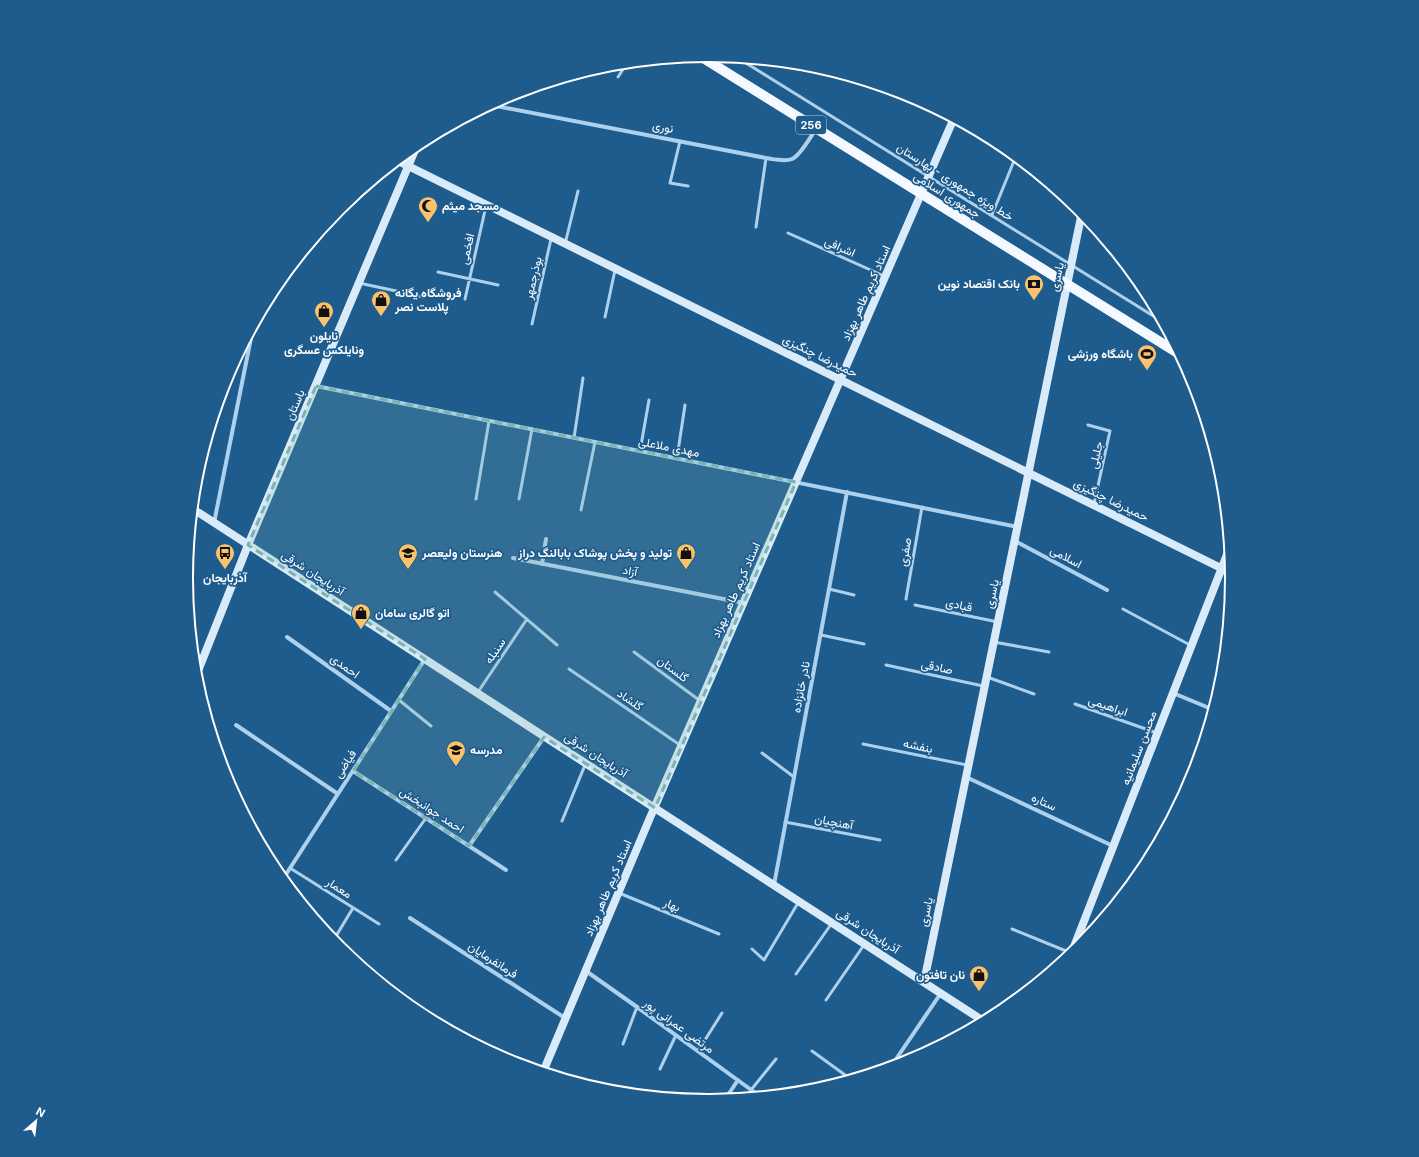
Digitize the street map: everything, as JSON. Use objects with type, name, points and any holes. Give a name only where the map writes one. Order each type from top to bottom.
[{"type":"main road","name":"جمهوری اسلامی","points":[[710,62],[1173,350]]},
{"type":"street","name":"نوری","points":[[500,107],[766,158],[787,160],[798,155],[816,128]]},
{"type":"street","name":"استاد کریم طاهر بهزاد","points":[[545,1068],[681,746],[952,123]]},
{"type":"street","name":"باستان","points":[[200,665],[248,545],[413,156]]},
{"type":"street","name":"حمیدرضا چنگیزی","points":[[403,163],[1226,570]]},
{"type":"street","name":"یاسری","points":[[924,982],[1081,219]]},
{"type":"street","points":[[214,523],[250,342]]},
{"type":"street","name":"مهدی ملاعلی","points":[[316,386],[1018,527]]},
{"type":"street","name":"نادر خانزاده","points":[[774,885],[847,492]]},
{"type":"street","name":"آذربایجان شرقی","points":[[197,512],[980,1018]]},
{"type":"street","points":[[542,564],[546,540]]},
{"type":"street","name":"اسلامی","points":[[1015,541],[1107,590]]},
{"type":"street","name":"آزاد","points":[[513,558],[744,603]]},
{"type":"street","name":"محسن سلیمانیه","points":[[1074,945],[1225,559]]},
{"type":"street","name":"احمدی","points":[[287,637],[391,711]]},
{"type":"street","name":"فیاضی","points":[[286,874],[425,659]]},
{"type":"street","points":[[1173,693],[1209,708]]},
{"type":"street","points":[[236,725],[338,794]]},
{"type":"street","name":"احمد جوانبخش","points":[[353,771],[469,846],[544,737]]},
{"type":"street","name":"ستاره","points":[[966,777],[1113,846]]},
{"type":"street","points":[[469,846],[506,870]]},
{"type":"street","name":"فرمانفرمایان","points":[[410,918],[566,1019]]},
{"type":"street","name":"مرتضی عمرانی پور","points":[[586,972],[755,1093]]},
{"type":"street","points":[[895,1061],[941,993]]},
{"type":"street","points":[[728,1094],[738,1080]]},
{"type":"lane","name":"خط ویژه جمهوری - بهارستان","points":[[747,63],[1155,317]]},
{"type":"lane","points":[[618,77],[623,69]]},
{"type":"lane","points":[[680,141],[670,183],[688,186]]},
{"type":"lane","points":[[756,228],[766,158]]},
{"type":"lane","points":[[992,215],[1014,162]]},
{"type":"lane","points":[[565,244],[578,191]]},
{"type":"lane","name":"افخمی","points":[[465,299],[486,204]]},
{"type":"lane","name":"اشرافی","points":[[788,233],[886,277]]},
{"type":"lane","name":"بوذرجمهر","points":[[532,324],[552,237]]},
{"type":"lane","points":[[604,317],[616,268]]},
{"type":"lane","points":[[438,272],[498,285]]},
{"type":"lane","points":[[359,283],[424,298]]},
{"type":"lane","points":[[574,438],[584,378]]},
{"type":"lane","points":[[640,451],[649,400]]},
{"type":"lane","points":[[677,458],[685,405]]},
{"type":"lane","points":[[476,499],[489,421]]},
{"type":"lane","name":"جلیلی","points":[[1088,425],[1110,431],[1094,505]]},
{"type":"lane","points":[[518,499],[532,429]]},
{"type":"lane","points":[[581,510],[595,442]]},
{"type":"lane","name":"صفری","points":[[906,599],[922,508]]},
{"type":"lane","points":[[829,589],[854,595]]},
{"type":"lane","points":[[495,592],[557,645]]},
{"type":"lane","name":"قبادی","points":[[915,605],[998,622]]},
{"type":"lane","points":[[1123,609],[1191,646]]},
{"type":"lane","name":"سنبله","points":[[477,693],[527,619]]},
{"type":"lane","points":[[821,635],[864,644]]},
{"type":"lane","points":[[994,642],[1049,652]]},
{"type":"lane","name":"گلستان","points":[[634,652],[701,702]]},
{"type":"lane","name":"صادقی","points":[[886,665],[985,687]]},
{"type":"lane","name":"گلشاد","points":[[569,669],[681,746]]},
{"type":"lane","points":[[987,677],[1034,694]]},
{"type":"lane","points":[[398,700],[431,726]]},
{"type":"lane","name":"ابراهیمی","points":[[1075,704],[1157,733]]},
{"type":"lane","name":"بنفشه","points":[[863,744],[969,766]]},
{"type":"lane","points":[[762,753],[794,777]]},
{"type":"lane","points":[[562,820],[586,763]]},
{"type":"lane","points":[[396,860],[426,818]]},
{"type":"lane","name":"آهنچیان","points":[[785,822],[880,840]]},
{"type":"lane","name":"معمار","points":[[290,868],[379,924]]},
{"type":"lane","name":"بهار","points":[[619,893],[719,934]]},
{"type":"lane","points":[[752,949],[764,960],[799,901]]},
{"type":"lane","points":[[336,935],[353,908]]},
{"type":"lane","points":[[796,974],[832,923]]},
{"type":"lane","points":[[1012,929],[1065,953]]},
{"type":"lane","points":[[826,1000],[865,944]]},
{"type":"lane","points":[[623,1044],[637,1007]]},
{"type":"lane","points":[[698,1051],[722,1013]]},
{"type":"lane","points":[[660,1069],[676,1035]]},
{"type":"lane","points":[[812,1051],[847,1076]]},
{"type":"lane","points":[[751,1090],[776,1059]]},
{"type":"highlighted area","points":[[316,386],[796,482],[655,808],[544,737],[469,846],[353,771],[425,659],[248,545]]},
{"type":"place","name":"مسجد میثم","points":[[428,223]]},
{"type":"place","name":"بانک اقتصاد نوین","points":[[1034,301]]},
{"type":"place","name":"فروشگاه یگانه پلاست نصر","points":[[381,317]]},
{"type":"place","name":"نایلون ونایلکس عسگری","points":[[324,328]]},
{"type":"place","name":"باشگاه ورزشی","points":[[1147,371]]},
{"type":"place","name":"آذربایجان","points":[[225,570]]},
{"type":"place","name":"هنرستان ولیعصر","points":[[408,570]]},
{"type":"place","name":"تولید و پخش پوشاک بابالنگ دراز","points":[[686,570]]},
{"type":"place","name":"اتو گالری سامان","points":[[361,630]]},
{"type":"place","name":"مدرسه","points":[[456,767]]},
{"type":"place","name":"نان تافتون","points":[[979,992]]}]
